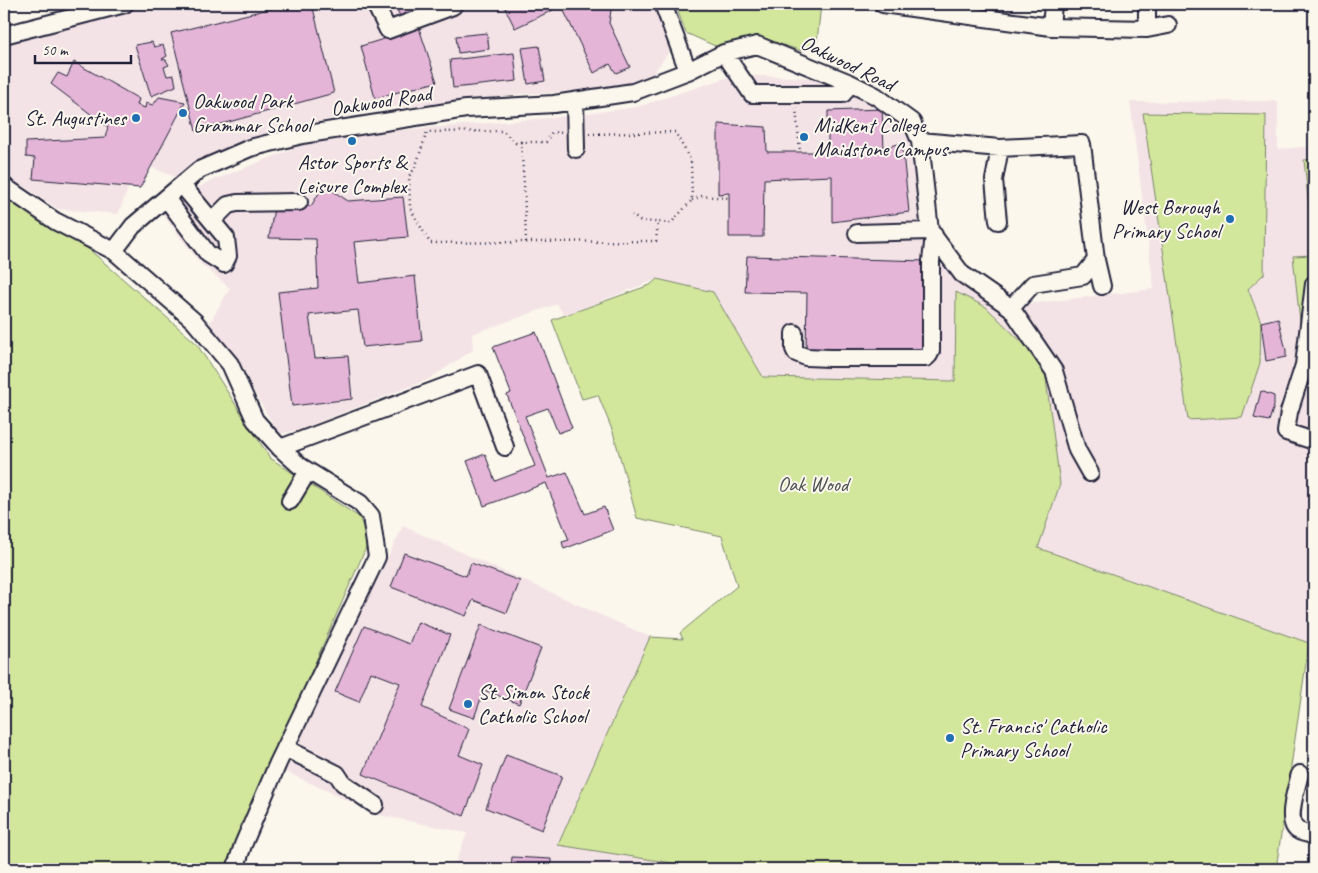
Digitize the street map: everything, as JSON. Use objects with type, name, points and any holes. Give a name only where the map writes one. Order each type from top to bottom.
[{"type":"street","points":[[4,35],[125,4]]},
{"type":"street","points":[[375,4],[388,30],[453,6]]},
{"type":"street","points":[[663,4],[688,71]]},
{"type":"street","points":[[883,4],[1051,26],[1147,29],[1168,25]]},
{"type":"street","points":[[1051,26],[1053,4]]},
{"type":"street","points":[[1147,4],[1147,29]]},
{"type":"street","name":"Oakwood Road","points":[[114,251],[133,226],[199,170],[250,148],[302,135],[466,108],[554,104],[633,92],[688,71],[724,53],[757,45],[850,83],[876,96],[912,122],[920,141],[932,233],[962,274],[1011,308],[1054,371],[1076,450],[1090,473]]},
{"type":"street","points":[[724,53],[752,94],[843,94],[850,83]]},
{"type":"street","points":[[575,101],[576,141]]},
{"type":"street","points":[[920,141],[1000,148],[1082,144],[1096,260],[1102,286]]},
{"type":"street","points":[[998,221],[994,180],[1000,148]]},
{"type":"street","points":[[166,198],[208,254],[224,264],[228,256],[226,238],[182,184]]},
{"type":"street","points":[[4,186],[55,221],[114,251],[194,320],[230,364],[255,420],[280,448],[300,466],[360,503],[371,516],[377,557],[285,748],[243,845],[235,869]]},
{"type":"street","points":[[212,221],[228,205],[237,202],[299,202]]},
{"type":"street","points":[[794,333],[794,349],[796,353],[806,357],[926,358],[929,355],[931,351],[932,233],[857,233]]},
{"type":"street","points":[[1011,308],[1033,284],[1083,276],[1096,260]]},
{"type":"street","points":[[1314,284],[1304,366],[1289,412],[1286,432],[1314,441]]},
{"type":"street","points":[[280,448],[478,374],[505,447]]},
{"type":"street","points":[[290,501],[308,471]]},
{"type":"street","points":[[285,748],[337,774],[343,783],[375,805]]},
{"type":"street","points":[[1300,774],[1292,810],[1292,822],[1299,831],[1314,835]]},
{"type":"path","points":[[795,94],[800,152]]},
{"type":"path","points":[[658,222],[656,240],[430,243],[410,208],[409,176],[415,168],[427,132],[503,131],[516,143],[546,142],[552,132],[576,141],[675,132],[691,161],[692,200]]},
{"type":"path","points":[[521,142],[526,242]]},
{"type":"path","points":[[632,215],[640,221],[671,223],[692,200],[702,196],[729,198]]},
{"type":"shaded area","name":"Oakwood Park Grammar School","points":[[154,4],[654,4],[670,50],[651,77],[618,86],[588,91],[523,94],[454,103],[383,108],[270,132],[175,177],[151,167],[135,177],[118,214],[58,209],[4,174],[4,39],[74,25]]},
{"type":"shaded area","points":[[735,75],[820,78],[899,104],[907,124],[939,233],[964,267],[1027,304],[1154,289],[1130,102],[1278,101],[1278,149],[1314,146],[1314,616],[1276,869],[453,869],[467,833],[379,815],[284,771],[403,526],[650,637],[695,640],[1021,541],[956,292],[955,381],[763,377],[713,292],[657,279],[564,316],[557,304],[472,334],[473,350],[429,379],[299,430],[279,434],[242,372],[209,324],[230,288],[201,264],[160,211],[206,183],[325,136],[550,118],[637,107]]},
{"type":"green space","points":[[675,4],[821,4],[817,42],[802,51],[764,39],[738,41],[715,46],[686,33]]},
{"type":"green space","points":[[1143,113],[1266,115],[1264,274],[1248,289],[1261,322],[1260,363],[1242,417],[1188,420]]},
{"type":"green space","points":[[1314,159],[1314,255],[1304,160]]},
{"type":"green space","points":[[4,193],[91,251],[196,343],[270,458],[359,517],[369,541],[255,799],[230,869],[4,869]]},
{"type":"green space","points":[[1314,255],[1314,323],[1300,322],[1293,256]]},
{"type":"green space","name":"St. Francis' Catholic Primary School","points":[[657,279],[713,292],[763,377],[955,381],[956,292],[986,307],[1044,364],[1060,484],[1038,548],[1309,643],[1276,869],[710,869],[558,845],[650,637],[683,639],[680,633],[737,586],[722,536],[637,518],[613,432],[598,395],[582,399],[552,320],[650,285]]},
{"type":"building","points":[[289,4],[312,4],[334,93],[196,131],[171,33]]},
{"type":"building","points":[[394,4],[437,4],[402,20]]},
{"type":"building","points":[[513,4],[550,4],[553,10],[515,28],[505,8]]},
{"type":"building","points":[[577,4],[612,4],[609,23],[630,67],[616,73],[610,64],[594,73],[564,11]]},
{"type":"building","points":[[419,28],[437,82],[375,98],[361,46]]},
{"type":"building","points":[[487,33],[489,49],[458,53],[456,36]]},
{"type":"building","points":[[152,42],[154,47],[163,45],[167,56],[162,59],[166,60],[169,65],[164,67],[167,76],[174,75],[176,86],[151,96],[135,45]]},
{"type":"building","points":[[539,46],[545,81],[528,84],[522,48]]},
{"type":"building","points":[[514,53],[517,81],[453,88],[450,60]]},
{"type":"building","name":"St. Augustines","points":[[74,62],[139,99],[137,105],[145,108],[146,103],[153,105],[159,97],[185,102],[140,188],[33,179],[35,158],[26,157],[26,142],[105,138],[108,127],[51,84],[58,73],[67,77]]},
{"type":"building","points":[[882,109],[884,148],[902,143],[909,212],[832,222],[832,176],[764,179],[763,237],[729,237],[729,193],[718,194],[718,124],[766,127],[767,152],[828,152],[828,111]]},
{"type":"building","points":[[324,185],[348,201],[403,197],[408,237],[354,242],[359,283],[415,276],[422,341],[363,347],[358,310],[309,315],[315,358],[348,356],[352,399],[292,406],[278,292],[318,288],[316,239],[269,238],[274,208],[311,206]]},
{"type":"building","points":[[747,256],[927,261],[922,354],[806,350],[807,293],[745,292]]},
{"type":"building","points":[[1278,318],[1286,357],[1266,361],[1261,322]]},
{"type":"building","points":[[536,332],[572,428],[558,433],[548,408],[525,416],[549,478],[567,472],[585,514],[604,507],[613,530],[564,549],[562,542],[569,540],[546,483],[484,506],[467,461],[485,454],[495,481],[535,466],[507,395],[511,393],[493,347]]},
{"type":"building","points":[[1261,391],[1274,396],[1274,406],[1269,421],[1254,418]]},
{"type":"building","points":[[404,553],[466,576],[471,563],[520,581],[507,613],[473,600],[466,616],[391,587]]},
{"type":"building","points":[[418,622],[450,635],[422,707],[469,729],[459,755],[483,765],[464,816],[363,774],[400,683],[371,672],[359,702],[335,692],[364,626],[409,644]]},
{"type":"building","points":[[481,625],[541,648],[519,704],[484,690],[474,718],[449,709]]},
{"type":"building","points":[[506,755],[562,776],[542,830],[486,808]]},
{"type":"building","points":[[512,857],[551,859],[551,869],[511,869]]},
{"type":"place","name":"Oakwood Park Grammar School","points":[[183,113]]},
{"type":"place","name":"St. Augustines","points":[[136,118]]},
{"type":"place","name":"MidKent College Maidstone Campus","points":[[804,137]]},
{"type":"place","name":"Astor Sports & Leisure Complex","points":[[352,141]]},
{"type":"place","name":"West Borough Primary School","points":[[1230,219]]},
{"type":"place","name":"St Simon Stock Catholic School","points":[[468,704]]},
{"type":"place","name":"St. Francis' Catholic Primary School","points":[[950,738]]},
{"type":"park label","name":"Oak Wood","points":[[813,484]]}]
